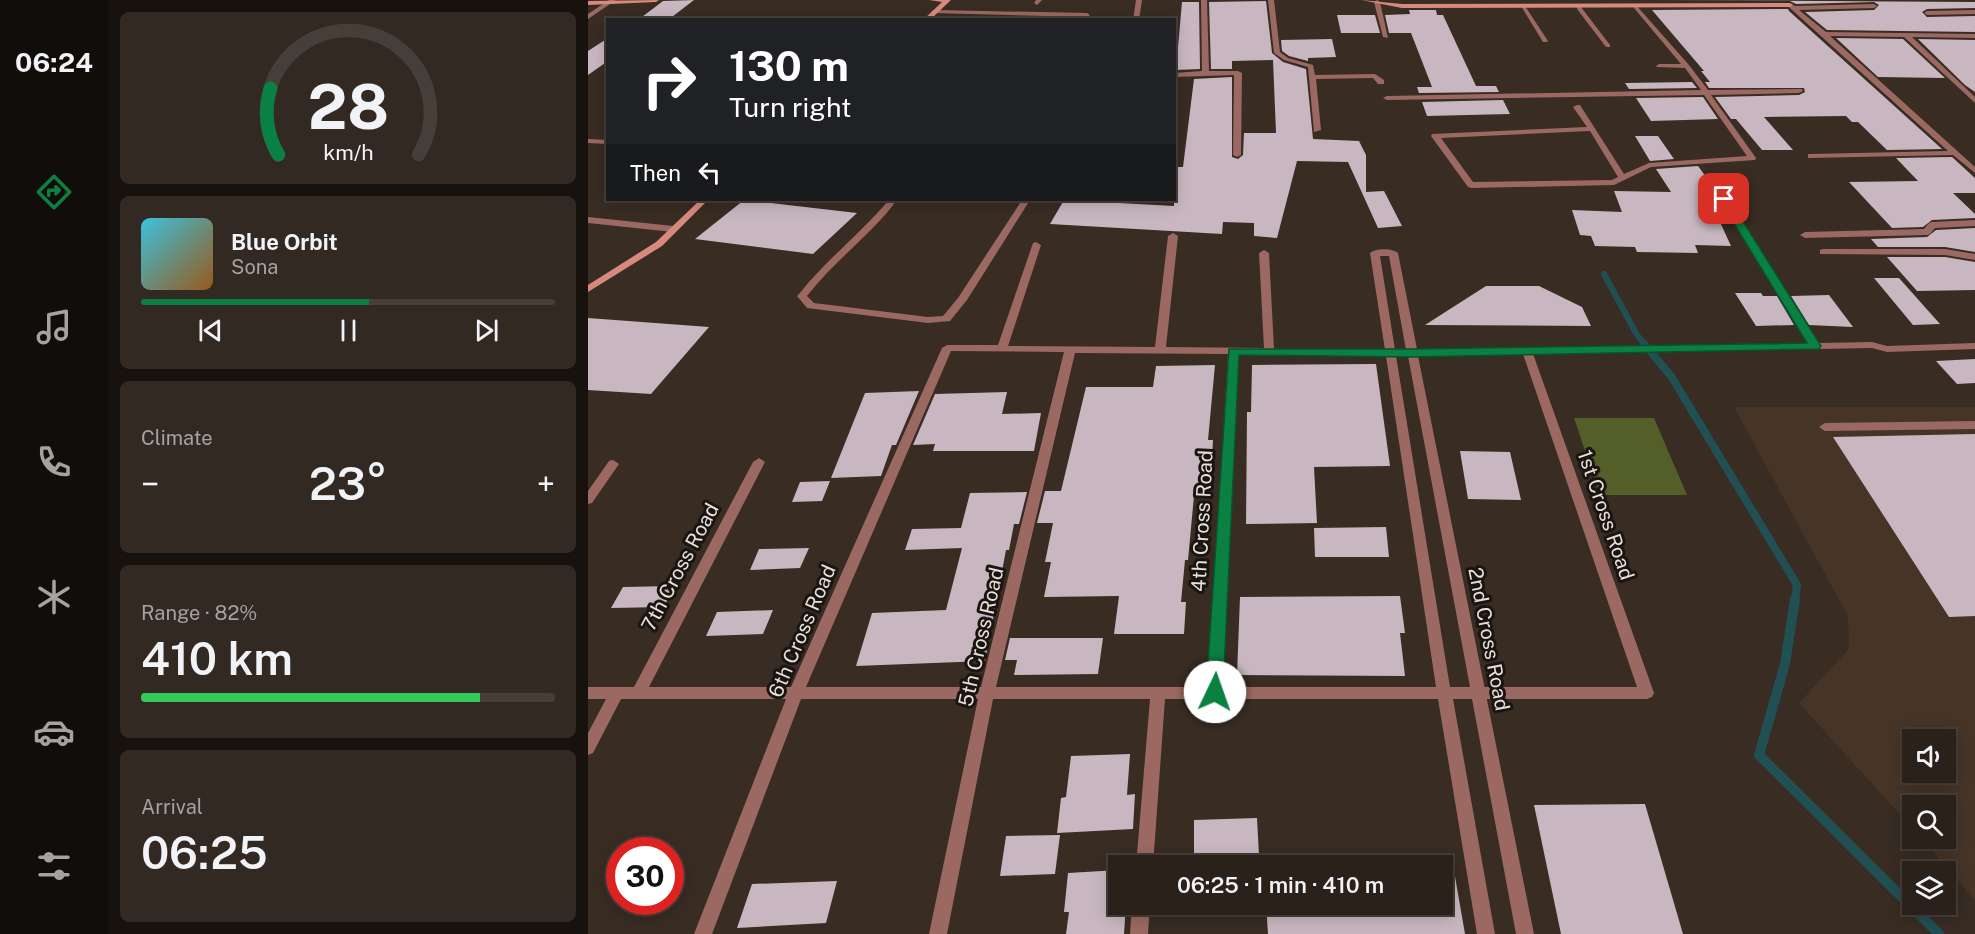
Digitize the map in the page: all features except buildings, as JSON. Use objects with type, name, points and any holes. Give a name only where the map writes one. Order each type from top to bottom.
[{"type":"street","points":[[588,3],[656,0]]},
{"type":"street","points":[[932,0],[947,0]]},
{"type":"street","points":[[928,18],[947,0]]},
{"type":"street","points":[[1136,18],[1139,0]]},
{"type":"street","points":[[1204,0],[1206,73]]},
{"type":"street","points":[[1271,0],[1277,53],[1286,59],[1311,66],[1317,130]]},
{"type":"street","points":[[1365,0],[1402,6],[1499,3],[1523,7],[1579,8],[1874,6]]},
{"type":"street","points":[[1584,0],[1589,7]]},
{"type":"street","points":[[1622,0],[1626,7]]},
{"type":"street","points":[[1783,0],[1956,153],[1971,163],[1975,171]]},
{"type":"street","points":[[588,17],[612,1]]},
{"type":"street","points":[[1377,2],[1386,37]]},
{"type":"street","points":[[1523,7],[1545,41]]},
{"type":"street","points":[[1592,129],[1435,136],[1471,185],[1614,182],[1649,165],[1752,158],[1688,66],[1636,7]]},
{"type":"street","points":[[1579,8],[1608,46]]},
{"type":"street","points":[[934,12],[1087,15]]},
{"type":"street","points":[[1927,14],[1975,12]]},
{"type":"street","points":[[1824,34],[1975,36]]},
{"type":"street","points":[[1907,36],[1975,101]]},
{"type":"street","points":[[1659,66],[1688,66]]},
{"type":"street","points":[[1176,75],[1238,73],[1237,155]]},
{"type":"street","points":[[1312,77],[1375,76],[1381,82]]},
{"type":"street","points":[[1387,98],[1798,92]]},
{"type":"street","points":[[1577,107],[1623,178]]},
{"type":"street","points":[[588,141],[606,142]]},
{"type":"street","points":[[1811,156],[1956,153]]},
{"type":"street","points":[[1721,178],[1724,199],[1815,346]]},
{"type":"street","points":[[588,289],[659,244],[703,201]]},
{"type":"street","points":[[892,201],[875,223],[812,282],[802,296],[811,306],[928,320],[946,319],[962,300],[1025,201]]},
{"type":"street","points":[[588,220],[673,229]]},
{"type":"street","points":[[1805,235],[1927,232],[1932,225],[1975,223]]},
{"type":"street","points":[[1160,351],[1173,236]]},
{"type":"street","points":[[1035,245],[1002,349],[1411,353],[1872,345],[1887,349],[1975,346]]},
{"type":"street","points":[[1823,252],[1945,252],[1975,257]]},
{"type":"street","points":[[1264,253],[1269,352]]},
{"type":"street","name":"2nd Cross Road","points":[[1390,353],[1375,253],[1393,253],[1525,934]]},
{"type":"street","points":[[1872,345],[1881,341],[1975,338]]},
{"type":"street","name":"6th Cross Road","points":[[702,934],[796,693],[947,348],[1002,349]]},
{"type":"street","name":"5th Cross Road","points":[[938,934],[987,693],[1070,350]]},
{"type":"street","name":"1st Cross Road","points":[[1478,693],[1647,693],[1527,351]]},
{"type":"street","name":"4th Cross Road","points":[[1215,692],[1233,352]]},
{"type":"street","points":[[1390,353],[1444,693],[1486,934]]},
{"type":"street","points":[[1825,427],[1975,425]]},
{"type":"street","name":"7th Cross Road","points":[[638,693],[759,462]]},
{"type":"street","points":[[588,500],[613,464]]},
{"type":"street","points":[[1145,855],[1158,692]]},
{"type":"street","points":[[588,693],[1478,693]]},
{"type":"street","points":[[588,748],[617,693]]},
{"type":"street","points":[[1139,934],[1141,915]]},
{"type":"shaded area","points":[[1734,407],[1975,407],[1975,900],[1956,878],[1956,861],[1941,861],[1931,849],[1956,849],[1956,795],[1902,795],[1902,817],[1799,703],[1849,649],[1848,616]]},
{"type":"green space","points":[[1574,418],[1654,418],[1687,495],[1600,495]]},
{"type":"waterway","points":[[1604,274],[1637,335],[1645,345]]},
{"type":"waterway","points":[[1644,344],[1671,376],[1797,585],[1795,600]]},
{"type":"waterway","points":[[1795,599],[1785,664],[1759,755],[1939,934]]},
{"type":"route","points":[[1215,692],[1233,352],[1411,353],[1815,346],[1724,199]]}]
